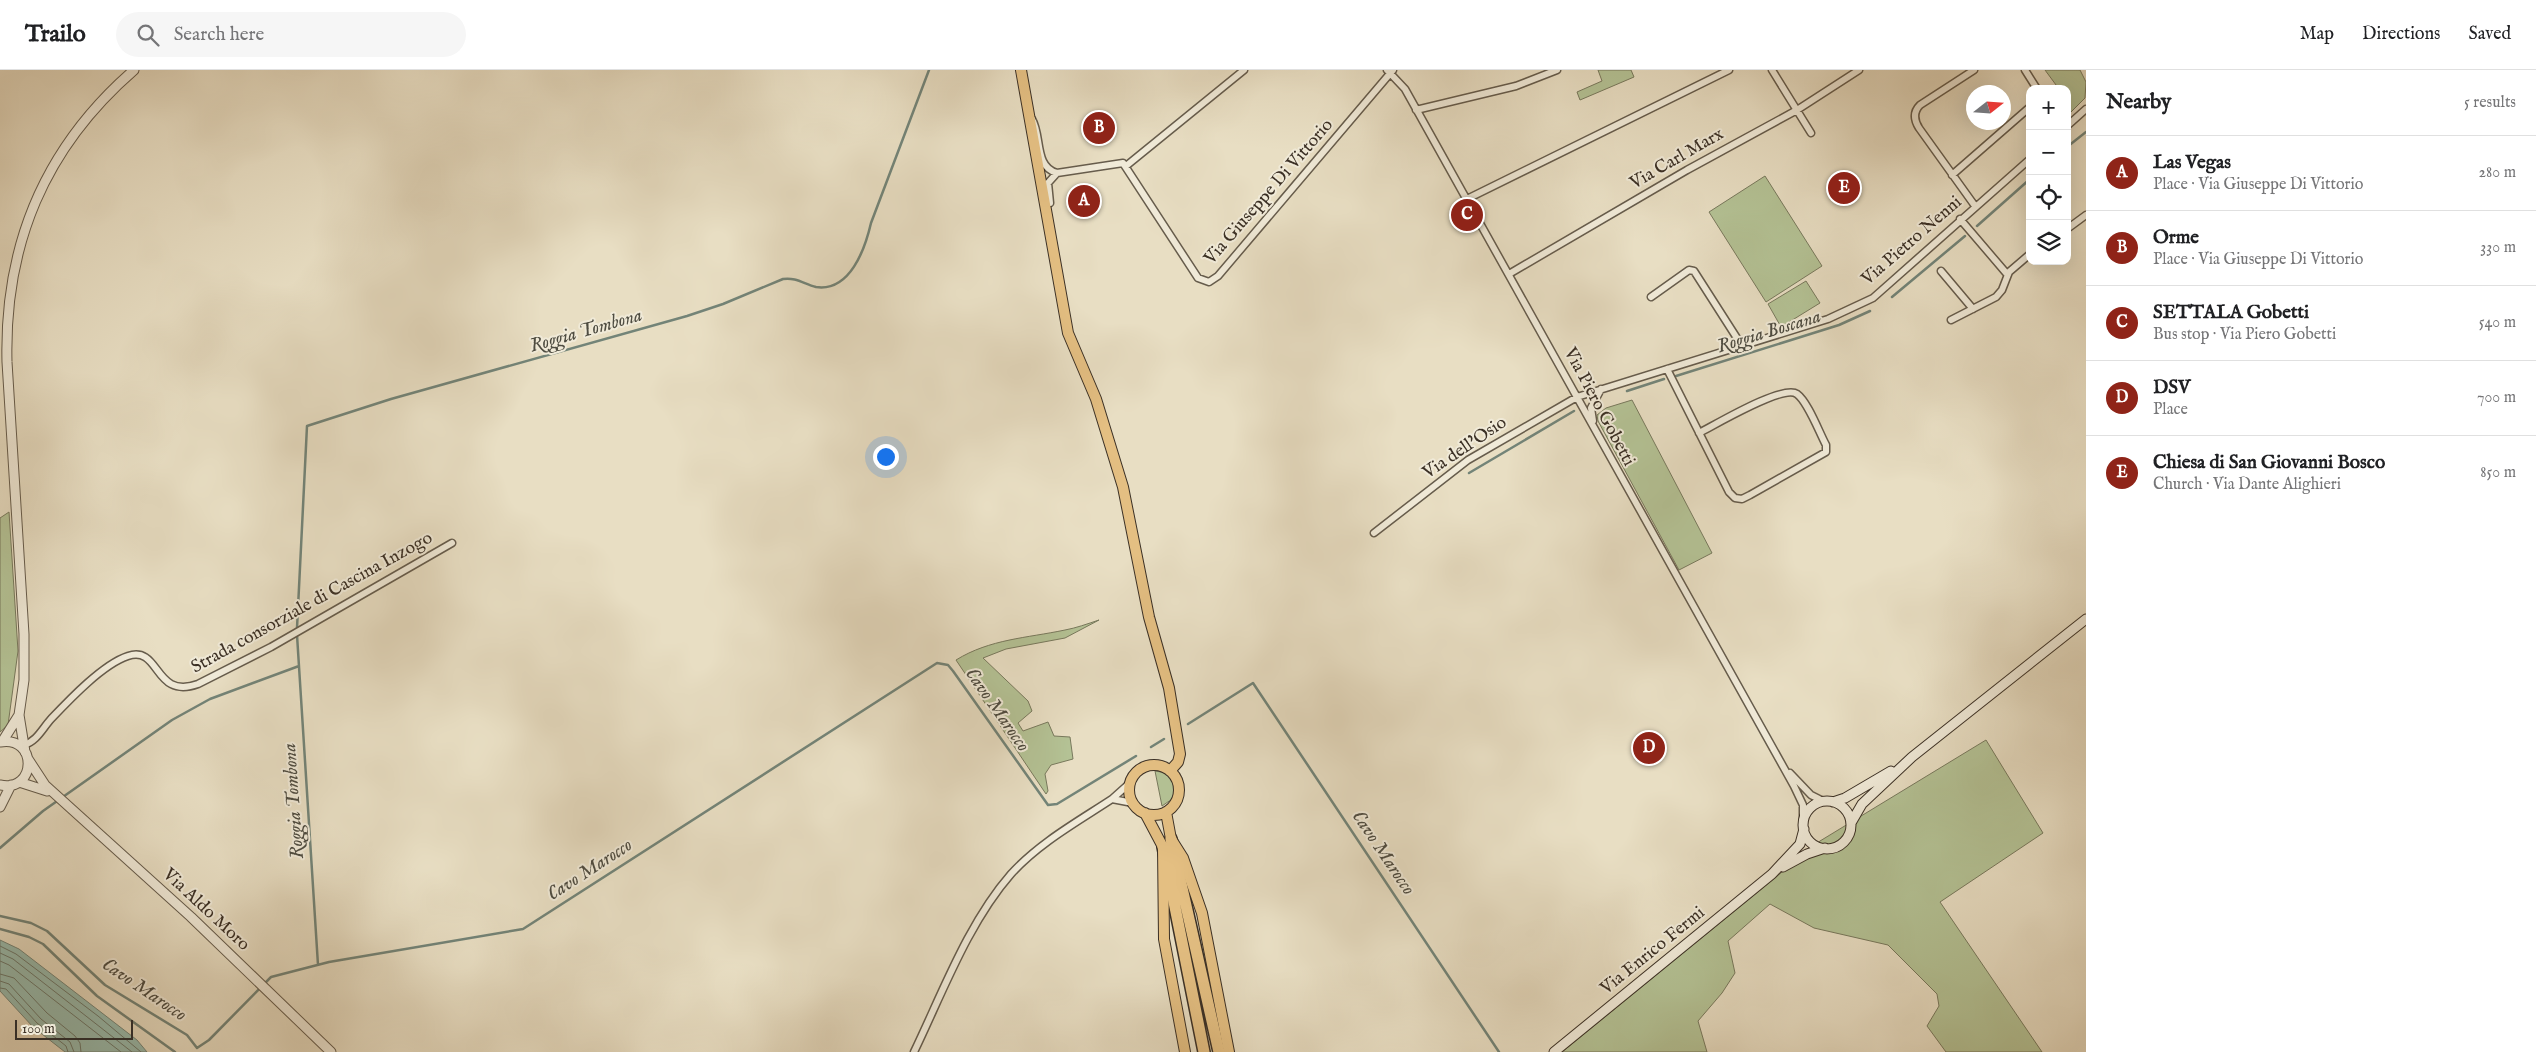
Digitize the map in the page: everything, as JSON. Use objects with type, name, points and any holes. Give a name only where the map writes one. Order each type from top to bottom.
[{"type":"highway","points":[[1167,843],[1204,1052]]},
{"type":"highway","points":[[1167,843],[1218,1052]]},
{"type":"main road","points":[[1021,70],[1068,333],[1096,399],[1120,478],[1149,617],[1169,688],[1180,742],[1178,762],[1170,771]]},
{"type":"main road","points":[[1144,813],[1156,815],[1166,812],[1175,804],[1179,794],[1177,780],[1170,771],[1161,766],[1147,767],[1136,773],[1131,782],[1130,792],[1133,803],[1144,813],[1167,843],[1183,858],[1202,913],[1229,1052]]},
{"type":"main road","points":[[1166,812],[1164,939],[1185,1052]]},
{"type":"street","points":[[0,807],[15,783],[27,773],[26,752],[19,715],[25,648],[6,362],[6,323],[10,288],[24,229],[48,173],[88,117],[134,70]]},
{"type":"street","points":[[1028,112],[1036,126],[1044,164],[1050,171],[1057,173],[1114,163],[1126,166],[1244,70]]},
{"type":"street","points":[[1416,110],[1516,86],[1557,70]]},
{"type":"street","points":[[1467,199],[1729,70]]},
{"type":"street","points":[[1772,70],[1811,133]]},
{"type":"street","name":"Via Carl Marx","points":[[1509,274],[1687,170],[1797,110],[1859,70]]},
{"type":"street","points":[[1974,70],[1926,101],[1915,113],[1919,128],[1975,206]]},
{"type":"street","points":[[2025,70],[2034,85]]},
{"type":"street","name":"Via Giuseppe Di Vittorio","points":[[1126,166],[1198,278],[1209,282],[1218,276],[1390,71]]},
{"type":"street","name":"Via Piero Gobetti","points":[[1390,71],[1405,89],[1778,758]]},
{"type":"street","points":[[2071,122],[2086,109]]},
{"type":"street","points":[[1952,175],[2026,110]]},
{"type":"street","name":"Via Pietro Nenni","points":[[1577,396],[1828,319],[1873,298],[2026,161]]},
{"type":"street","points":[[1049,227],[1051,212],[1048,183],[1057,173]]},
{"type":"street","points":[[2071,226],[2086,215]]},
{"type":"street","points":[[1960,220],[2007,274]]},
{"type":"street","points":[[1951,320],[1998,296],[2007,274],[2026,257]]},
{"type":"street","points":[[1651,297],[1689,270],[1694,271],[1742,346]]},
{"type":"street","points":[[1941,271],[1973,309]]},
{"type":"street","points":[[1667,369],[1699,433],[1729,492],[1735,498],[1742,499],[1750,495],[1826,452],[1826,445],[1797,393],[1790,392],[1757,403],[1699,433]]},
{"type":"street","points":[[1595,430],[1591,408],[1602,389]]},
{"type":"street","name":"Via dell'Osio","points":[[1374,533],[1468,460],[1577,396]]},
{"type":"street","name":"Strada consorziale di Cascina Inzogo","points":[[26,752],[56,714],[112,664],[126,656],[145,657],[166,681],[177,688],[198,684],[270,647],[452,543]]},
{"type":"street","points":[[1772,874],[1806,854],[1825,848],[1834,848],[1847,838],[1851,823],[1862,804],[1912,757],[2086,619]]},
{"type":"street","points":[[19,715],[1,742],[14,743],[26,752]]},
{"type":"street","name":"Via Aldo Moro","points":[[26,752],[45,785],[56,796],[191,917],[331,1052]]},
{"type":"street","points":[[1833,802],[1862,789],[1912,757]]},
{"type":"street","points":[[1778,758],[1811,795],[1823,801],[1833,802],[1844,808],[1851,823]]},
{"type":"street","points":[[1778,758],[1801,799],[1804,825],[1811,842],[1825,848]]},
{"type":"street","points":[[914,1052],[975,927],[990,901],[1010,875],[1049,841],[1112,799],[1131,782]]},
{"type":"street","name":"Via Aldo Moro","points":[[0,784],[35,785],[56,796]]},
{"type":"street","points":[[1112,799],[1133,803]]},
{"type":"street","points":[[1772,874],[1797,848],[1802,840],[1804,825],[1810,808],[1823,801]]},
{"type":"street","name":"Via Enrico Fermi","points":[[1554,1052],[1772,874]]},
{"type":"green space","points":[[1598,70],[1631,70],[1634,77],[1580,100],[1577,92],[1602,81]]},
{"type":"green space","points":[[2045,70],[2080,70],[2086,82],[2085,98],[2071,112],[2071,85],[2056,85]]},
{"type":"green space","points":[[1765,176],[1822,266],[1766,302],[1709,212]]},
{"type":"green space","points":[[1806,281],[1820,303],[1781,327],[1768,304]]},
{"type":"green space","points":[[1632,400],[1712,553],[1679,570],[1598,421],[1597,415],[1606,408]]},
{"type":"green space","points":[[9,512],[18,651],[8,725],[0,732],[0,518]]},
{"type":"green space","points":[[1099,620],[1065,638],[1006,649],[983,658],[1028,701],[1032,711],[1018,723],[1023,731],[1048,722],[1054,736],[1070,737],[1073,759],[1051,765],[1045,774],[1048,791],[1046,794],[956,660],[995,643],[1069,629]]},
{"type":"green space","points":[[1986,740],[2043,833],[1940,902],[2042,1052],[1946,1052],[1927,1026],[1939,1006],[1937,994],[1888,945],[1814,928],[1770,904],[1728,941],[1735,973],[1722,993],[1698,1021],[1707,1052],[1562,1052],[1820,841]]},
{"type":"green space","points":[[1155,771],[1167,773],[1175,782],[1175,797],[1162,806]]},
{"type":"water","points":[[0,940],[19,949],[137,1040],[147,1052],[65,1052],[33,1027],[0,991]]},
{"type":"waterway","name":"Roggia Tombona","points":[[297,628],[307,426],[391,399],[687,316],[723,304],[783,279],[796,280],[816,287],[828,287],[838,283],[854,267],[865,245],[871,223],[929,70]]},
{"type":"waterway","name":"Roggia Boscana","points":[[2071,144],[2086,132]]},
{"type":"waterway","name":"Roggia Boscana","points":[[1977,226],[2026,183]]},
{"type":"waterway","name":"Roggia Boscana","points":[[1892,297],[1965,236]]},
{"type":"waterway","name":"Roggia Boscana","points":[[1676,376],[1839,325],[1870,311]]},
{"type":"waterway","name":"Roggia Boscana","points":[[1627,391],[1664,379]]},
{"type":"waterway","name":"Roggia Boscana","points":[[1469,473],[1574,411]]},
{"type":"waterway","name":"Roggia Tombona","points":[[297,635],[318,965]]},
{"type":"waterway","name":"Cavo Marocco","points":[[0,916],[31,923],[47,931],[105,985],[187,1035],[197,1048],[209,1040],[271,977],[329,962],[523,929],[937,663],[948,665],[953,671],[1048,805],[1057,804],[1136,756]]},
{"type":"waterway","points":[[0,848],[43,811],[172,720],[210,699],[299,666]]},
{"type":"waterway","name":"Cavo Marocco","points":[[1188,724],[1253,683],[1499,1052]]},
{"type":"waterway","name":"Cavo Marocco","points":[[1151,747],[1164,739]]},
{"type":"waterway","points":[[0,929],[29,937],[43,944],[97,996],[175,1052]]},
{"type":"place","name":"Orme","points":[[1099,128]]},
{"type":"place","name":"Chiesa di San Giovanni Bosco","points":[[1844,188]]},
{"type":"place","name":"Las Vegas","points":[[1084,201]]},
{"type":"place","name":"SETTALA Gobetti","points":[[1467,215]]},
{"type":"place","name":"DSV","points":[[1649,748]]}]
